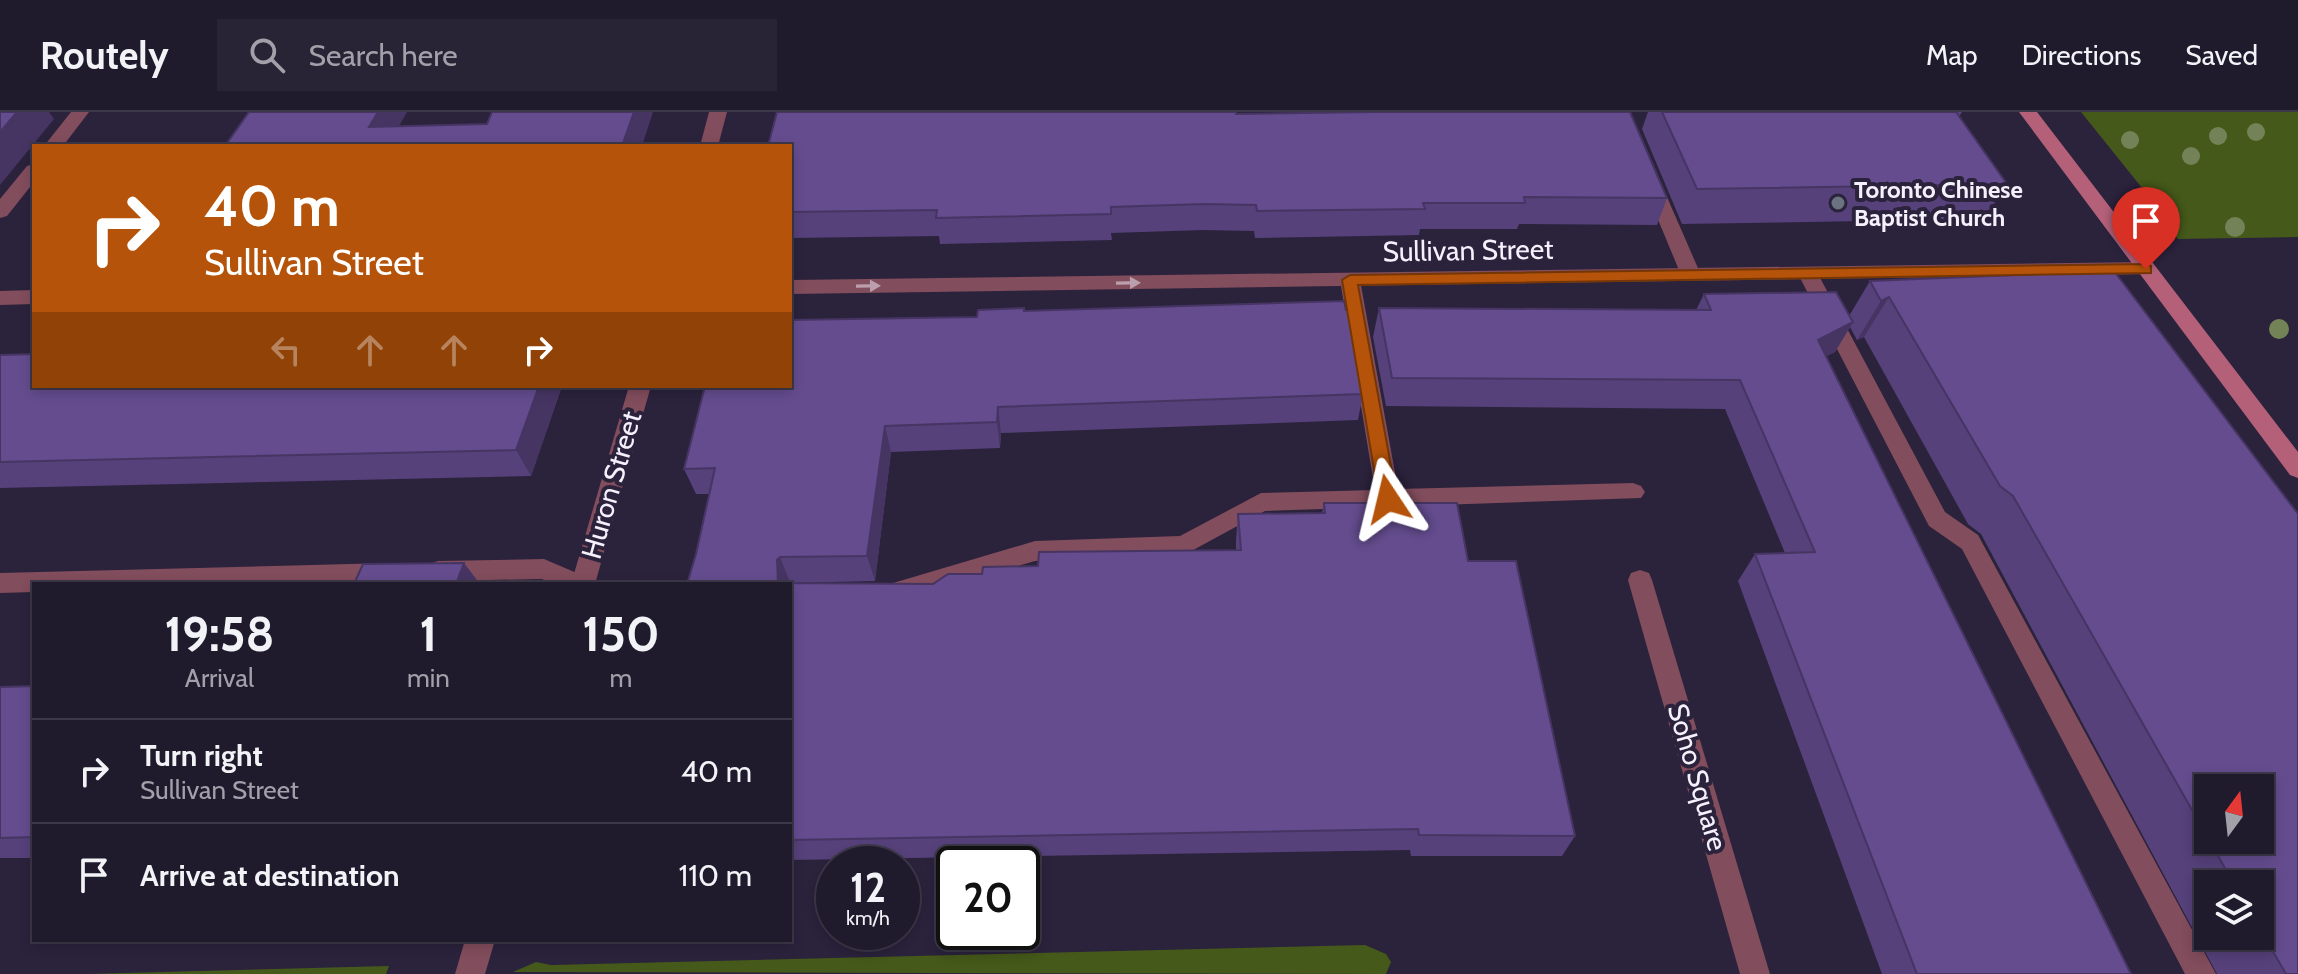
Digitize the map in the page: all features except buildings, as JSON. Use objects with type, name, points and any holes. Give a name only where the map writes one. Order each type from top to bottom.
[{"type":"street","points":[[55,144],[80,112]]},
{"type":"street","points":[[710,144],[718,112]]},
{"type":"street","points":[[2028,112],[2298,469]]},
{"type":"street","points":[[1645,166],[1691,275]]},
{"type":"street","points":[[0,212],[32,172]]},
{"type":"street","name":"Sullivan Street","points":[[792,287],[2146,269]]},
{"type":"street","points":[[1808,274],[1937,519],[1970,542],[2201,974]]},
{"type":"street","points":[[1350,280],[1388,499]]},
{"type":"street","points":[[0,298],[32,297]]},
{"type":"street","name":"Huron Street","points":[[581,582],[639,388]]},
{"type":"street","points":[[862,594],[891,594],[1035,551],[1184,545],[1261,502],[1633,492]]},
{"type":"street","points":[[39,582],[544,569],[575,582]]},
{"type":"street","name":"Soho Square","points":[[1640,580],[1755,974]]},
{"type":"street","points":[[0,583],[32,582]]},
{"type":"street","points":[[470,974],[479,942]]},
{"type":"green space","points":[[2081,112],[2298,112],[2298,237],[2178,239],[2171,231],[2175,229]]},
{"type":"green space","points":[[1365,945],[1386,954],[1391,962],[1386,974],[513,972],[536,962],[551,965]]},
{"type":"green space","points":[[389,966],[386,974],[89,974]]},
{"type":"place","name":"Toronto Chinese Baptist Church","points":[[1838,203]]},
{"type":"route","points":[[1388,499],[1350,280],[2146,269]]}]
